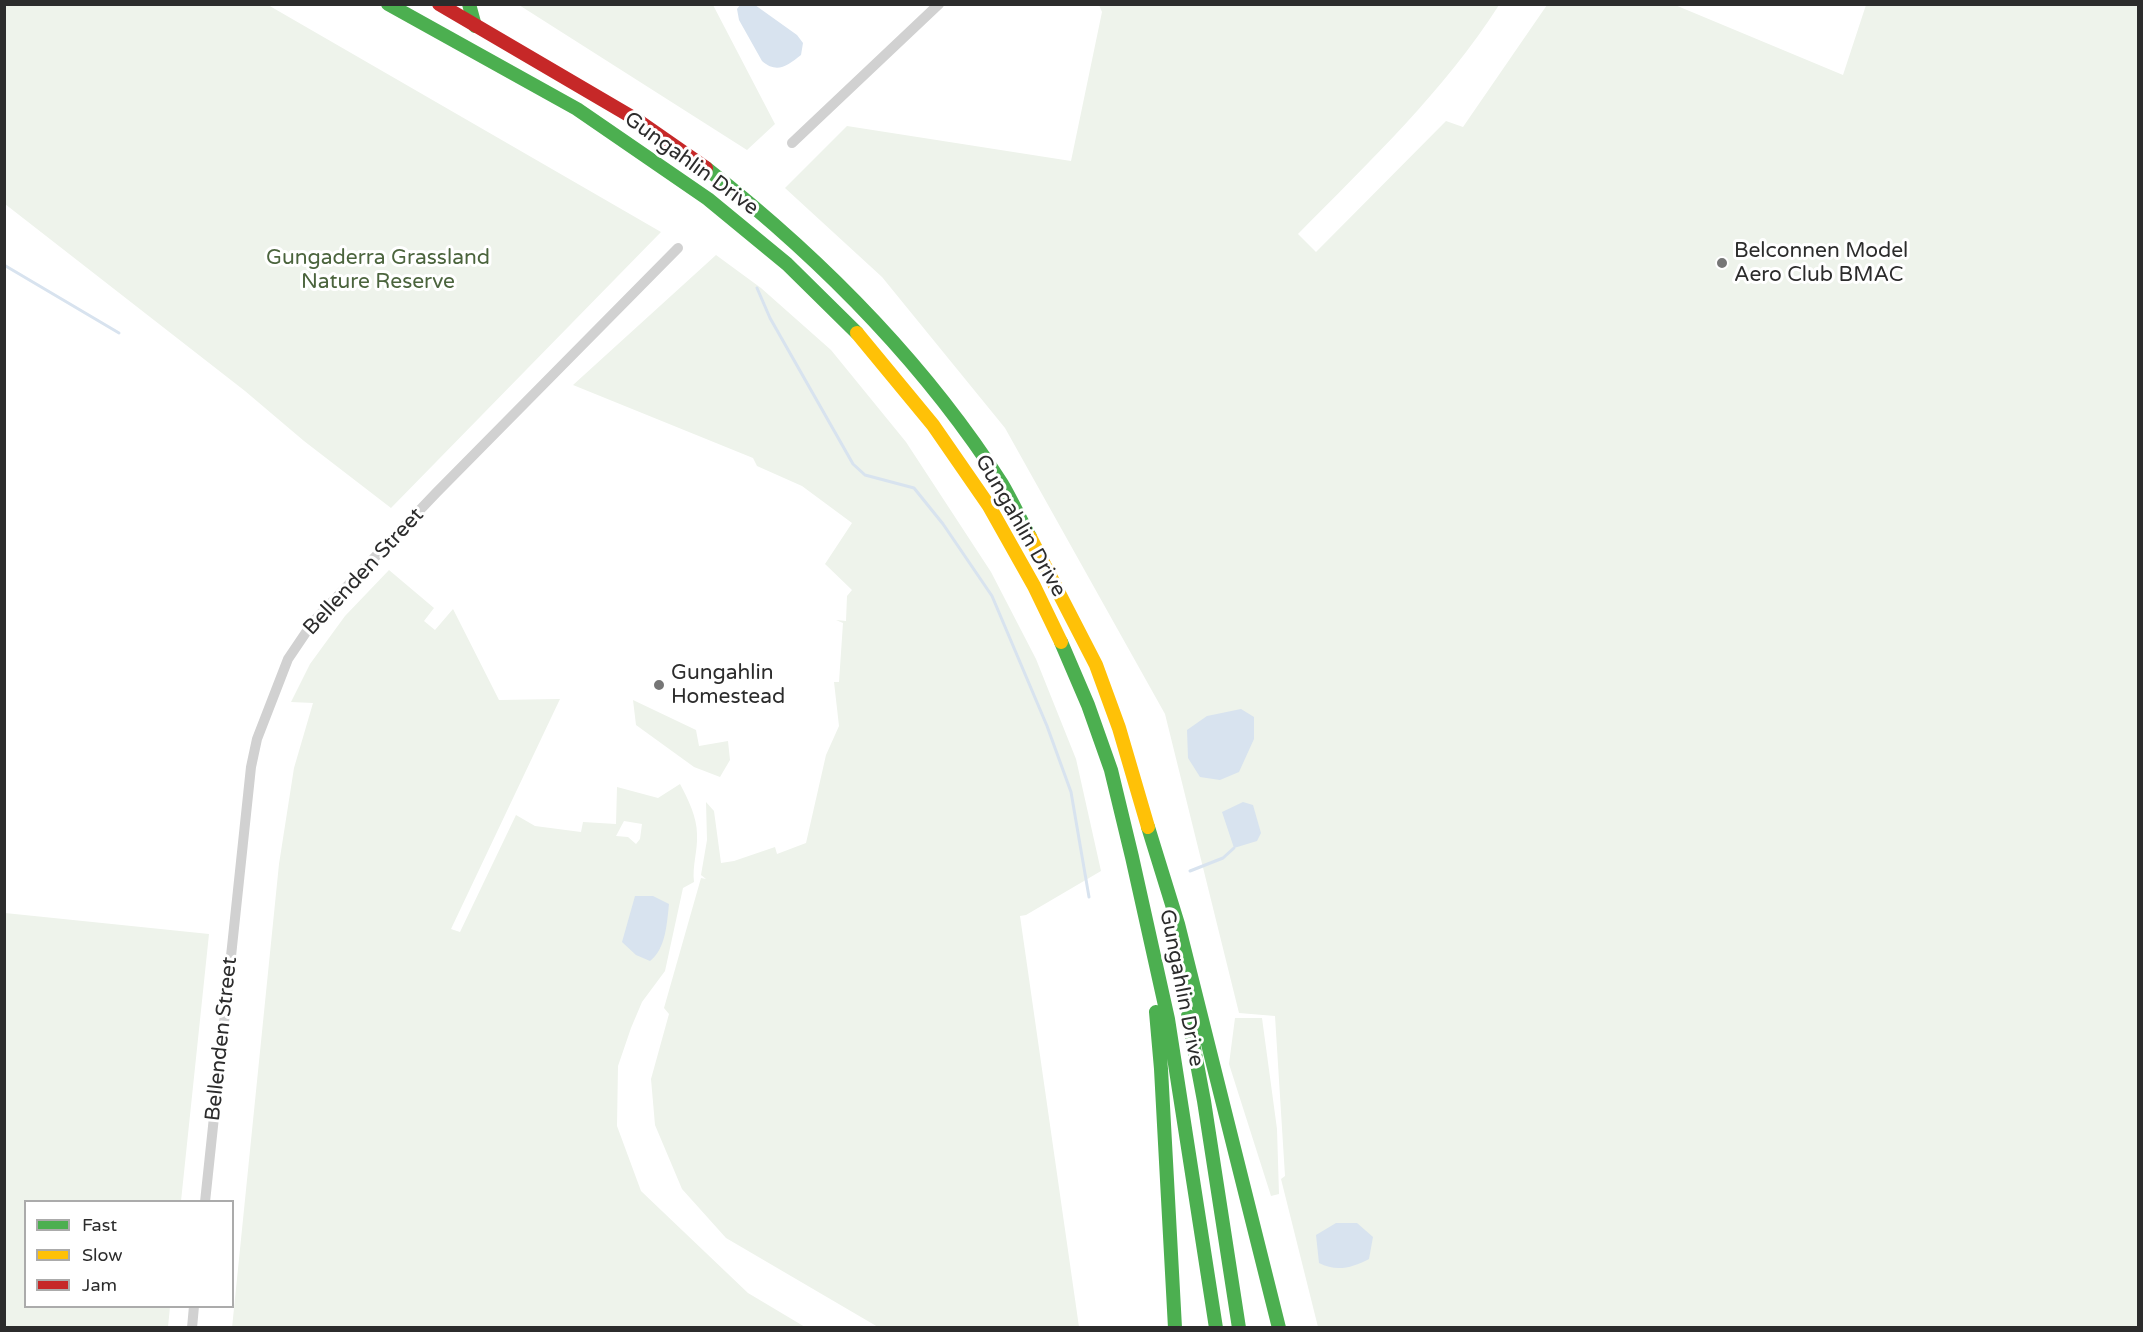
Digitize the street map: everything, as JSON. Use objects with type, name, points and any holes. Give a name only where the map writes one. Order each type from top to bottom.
[{"type":"main road","name":"Gungahlin Drive","points":[[388,4],[592,118],[708,199],[787,264],[865,341],[933,425],[989,506],[1034,586],[1062,644],[1088,705],[1111,770],[1142,897],[1168,1019],[1215,1328]]},
{"type":"main road","points":[[469,4],[475,26]]},
{"type":"main road","name":"Gungahlin Drive","points":[[441,5],[637,120],[693,158],[750,203],[846,291],[937,393],[1002,485],[1096,665],[1119,728],[1148,827],[1191,1030],[1239,1328]]},
{"type":"main road","points":[[430,28],[441,5]]},
{"type":"main road","points":[[1148,827],[1178,924],[1279,1328]]},
{"type":"main road","points":[[1142,897],[1161,1069],[1175,1328]]},
{"type":"street","points":[[792,143],[939,4]]},
{"type":"street","name":"Bellenden Street","points":[[205,1200],[251,766],[257,739],[288,659],[313,622],[437,492],[678,248]]},
{"type":"street","points":[[192,1328],[194,1308]]},
{"type":"green space","name":"Gungaderra Grassland Nature Reserve","points":[[4,5],[268,5],[661,232],[391,508],[5,204]]},
{"type":"green space","points":[[519,5],[713,5],[775,124],[747,150]]},
{"type":"green space","points":[[1099,5],[1499,5],[1455,67],[1430,96],[1379,152],[1298,234],[1316,252],[1446,121],[1463,127],[1547,5],[1675,5],[1843,75],[1866,5],[2138,5],[2138,1327],[1318,1327],[1281,1179],[1285,1176],[1275,1016],[1239,1013],[1165,714],[1005,428],[882,277],[785,188],[847,126],[1071,161],[1102,12]]},
{"type":"green space","points":[[716,255],[761,288],[831,350],[906,442],[991,572],[1036,659],[1076,759],[1101,871],[1026,915],[1020,916],[1079,1327],[878,1327],[726,1238],[682,1189],[655,1125],[651,1079],[669,1014],[664,1008],[701,878],[706,879],[701,875],[707,840],[706,802],[714,811],[721,863],[775,847],[777,854],[806,843],[826,755],[839,726],[834,682],[839,682],[843,623],[836,620],[846,621],[847,596],[852,590],[825,564],[852,523],[802,486],[757,466],[753,458],[573,385]]},
{"type":"green space","points":[[389,570],[434,608],[424,621],[435,630],[453,609],[499,700],[560,699],[451,929],[460,932],[516,815],[535,826],[581,832],[583,822],[616,824],[617,787],[658,798],[680,784],[697,828],[694,882],[683,888],[665,971],[642,1002],[618,1066],[617,1126],[641,1191],[748,1293],[805,1327],[232,1328],[279,864],[294,768],[313,703],[291,702],[310,664],[345,616]],"holes":[[[624,821],[642,824],[640,839],[636,844],[628,837],[616,836]]]},
{"type":"green space","points":[[633,700],[696,730],[699,746],[728,741],[730,760],[720,777],[694,767],[636,725]]},
{"type":"green space","points":[[5,913],[209,934],[181,1200],[24,1200],[24,1308],[170,1308],[168,1327],[5,1327]]},
{"type":"green space","points":[[1235,1018],[1262,1018],[1277,1129],[1279,1194],[1271,1196],[1229,1064]]},
{"type":"shaded area","points":[[740,5],[755,5],[797,35],[803,43],[801,55],[777,68],[762,61],[739,20],[737,9]]},
{"type":"shaded area","points":[[1241,709],[1254,717],[1254,739],[1239,772],[1220,780],[1200,777],[1188,758],[1187,730],[1207,716]]},
{"type":"shaded area","points":[[1243,802],[1253,805],[1261,833],[1257,841],[1234,848],[1222,812]]},
{"type":"shaded area","points":[[635,896],[653,896],[669,904],[663,942],[650,961],[636,955],[622,942]]},
{"type":"shaded area","points":[[1336,1223],[1357,1223],[1373,1237],[1369,1259],[1344,1268],[1319,1263],[1316,1235]]},
{"type":"waterway","points":[[4,265],[119,333]]},
{"type":"waterway","points":[[757,288],[770,318],[853,464],[865,475],[914,488],[943,524],[992,596],[1047,726],[1071,792],[1089,897]]},
{"type":"waterway","points":[[1190,871],[1223,858],[1234,848]]},
{"type":"traffic: fast","points":[[388,4],[577,109],[708,199],[787,264],[857,333]]},
{"type":"traffic: fast","points":[[469,4],[475,26]]},
{"type":"traffic: fast","points":[[706,168],[748,202],[829,275],[904,354],[972,439],[1002,484],[1030,537]]},
{"type":"traffic: fast","points":[[1061,642],[1088,705],[1111,770],[1132,857]]},
{"type":"traffic: fast","points":[[1148,827],[1178,924],[1279,1328]]},
{"type":"traffic: fast","points":[[1132,857],[1168,1019],[1216,1328]]},
{"type":"traffic: fast","points":[[1156,1012],[1175,1328]]},
{"type":"traffic: fast","points":[[1188,1016],[1204,1101],[1239,1328]]},
{"type":"traffic: slow","points":[[857,333],[933,425],[989,506],[1034,586],[1061,642]]},
{"type":"traffic: slow","points":[[1030,537],[1096,665],[1119,728],[1148,827]]},
{"type":"traffic: jam","points":[[439,4],[637,120],[706,168]]},
{"type":"place","name":"Belconnen Model Aero Club BMAC","points":[[1722,263]]},
{"type":"place","name":"Gungahlin Homestead","points":[[659,685]]}]
